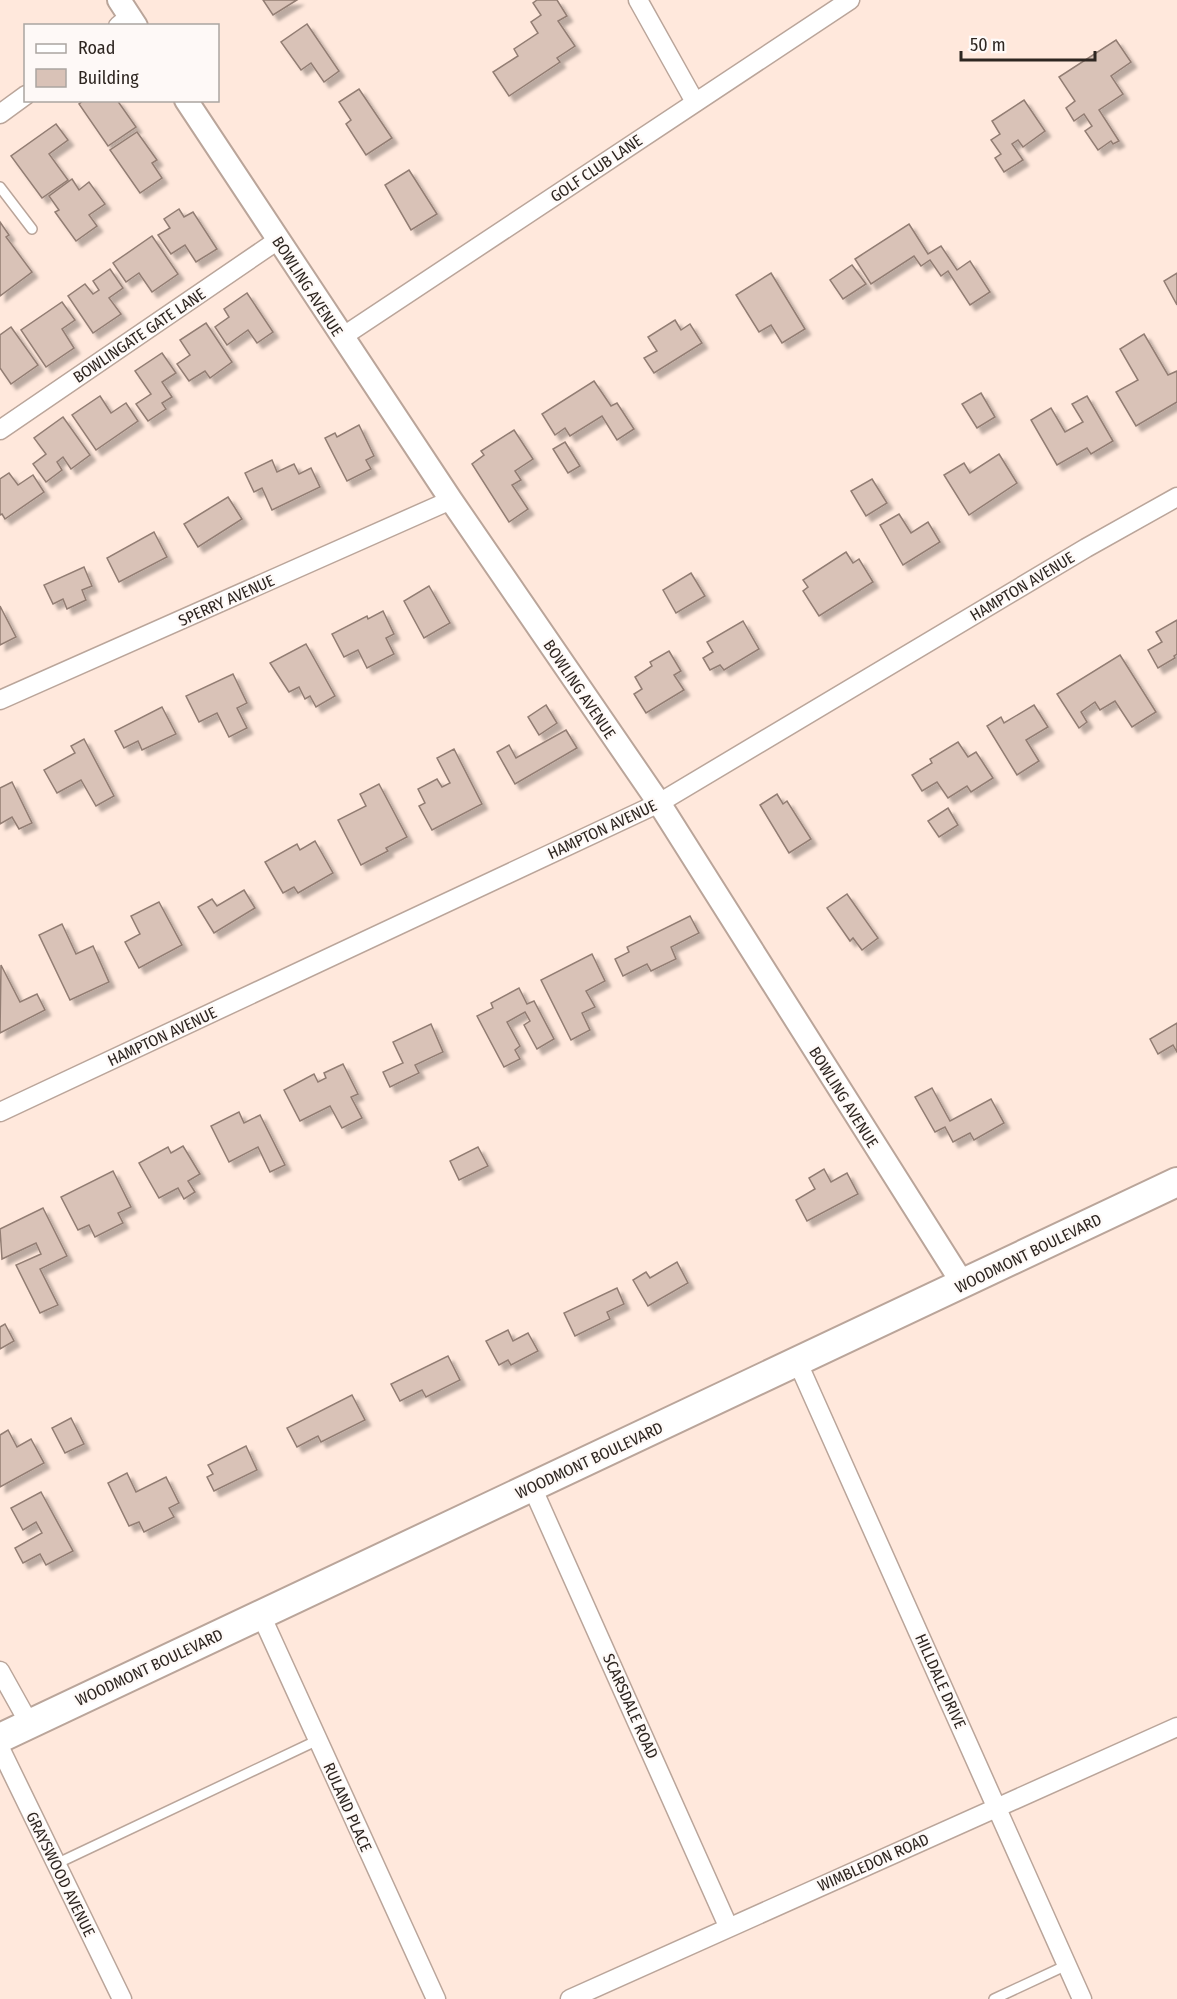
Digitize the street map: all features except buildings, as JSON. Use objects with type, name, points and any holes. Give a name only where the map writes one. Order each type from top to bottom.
[{"type":"main road","name":"WOODMONT BOULEVARD","points":[[0,1738],[1177,1182]]},
{"type":"street","points":[[638,0],[694,102]]},
{"type":"street","name":"GOLF CLUB LANE","points":[[342,337],[850,0]]},
{"type":"street","points":[[0,114],[24,96]]},
{"type":"street","name":"BOWLING AVENUE","points":[[187,102],[451,500],[659,803],[963,1284]]},
{"type":"street","name":"BOWLINGATE GATE LANE","points":[[0,430],[278,240]]},
{"type":"street","name":"HAMPTON AVENUE","points":[[0,1112],[659,803],[1177,496]]},
{"type":"street","name":"SPERRY AVENUE","points":[[0,700],[451,500]]},
{"type":"street","name":"HILLDALE DRIVE","points":[[798,1363],[1082,1999]]},
{"type":"street","name":"SCARSDALE ROAD","points":[[532,1486],[728,1926]]},
{"type":"street","name":"RULAND PLACE","points":[[261,1615],[436,1999]]},
{"type":"street","points":[[0,1671],[29,1723]]},
{"type":"street","name":"WIMBLEDON ROAD","points":[[570,1999],[728,1926],[997,1806],[1119,1755],[1177,1727]]},
{"type":"street","name":"GRAYSWOOD AVENUE","points":[[0,1748],[122,1999]]},
{"type":"lane","points":[[0,187],[32,229]]},
{"type":"lane","points":[[56,1864],[318,1740]]},
{"type":"lane","points":[[994,1999],[1067,1965]]}]
